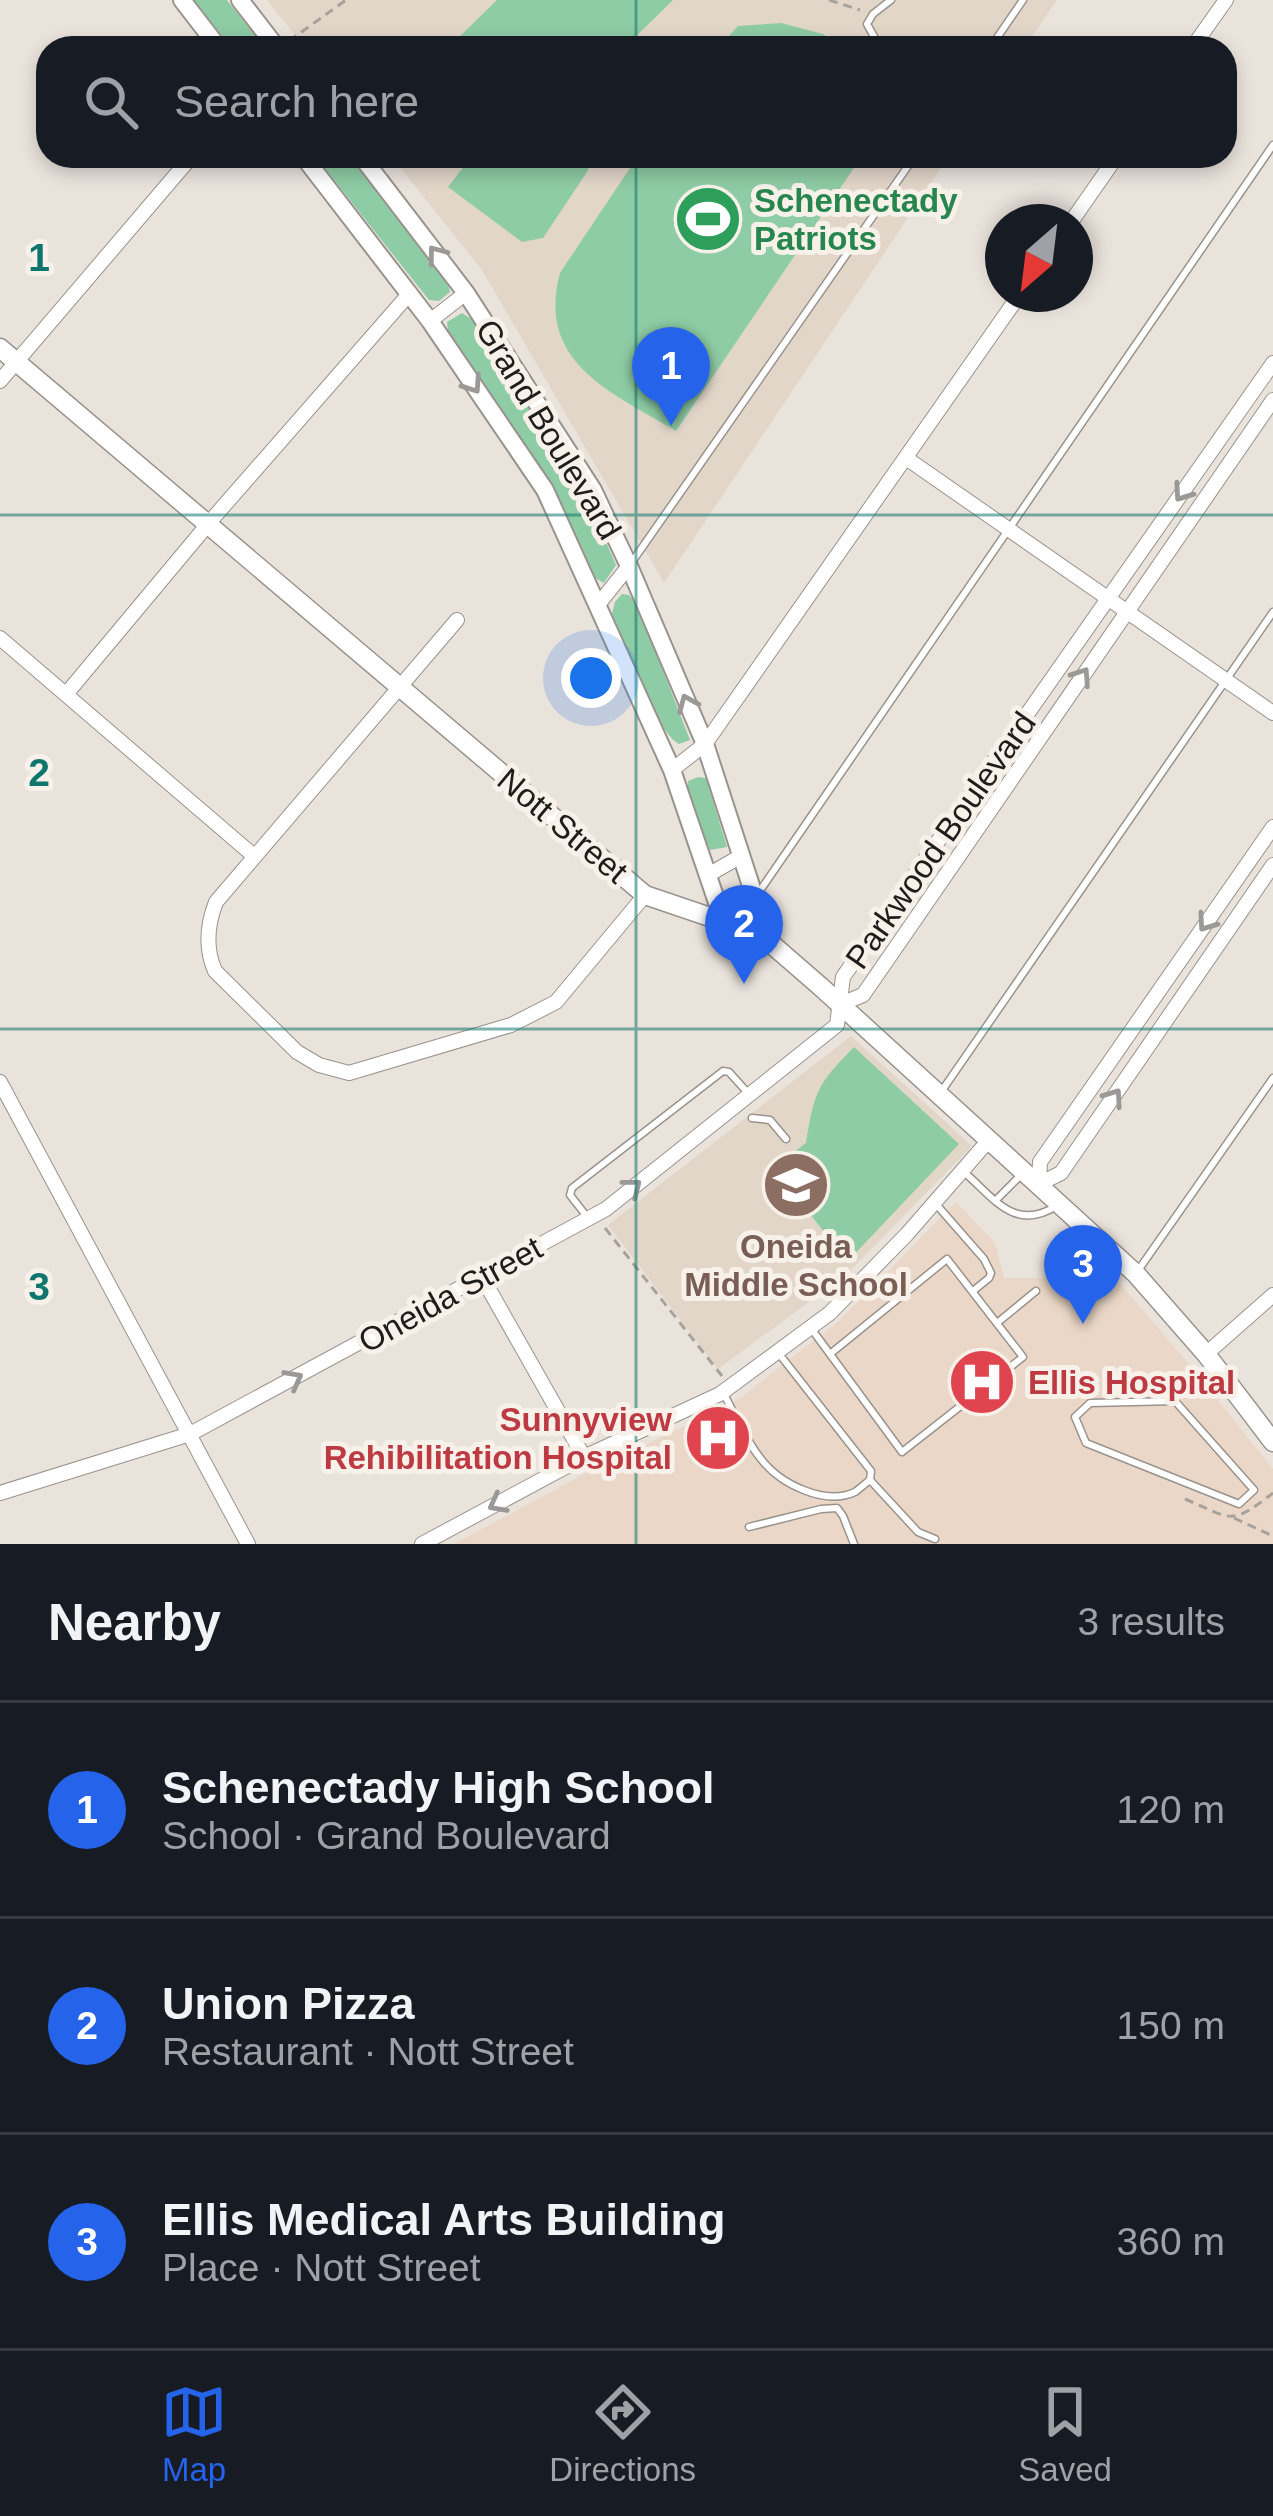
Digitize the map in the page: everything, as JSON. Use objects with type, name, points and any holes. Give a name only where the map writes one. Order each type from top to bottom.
[{"type":"main road","name":"Nott Street","points":[[0,348],[645,895],[760,934],[1136,1274],[1206,1354],[1273,1442]]},
{"type":"street","points":[[182,0],[210,36]]},
{"type":"street","points":[[240,0],[274,36]]},
{"type":"street","points":[[1200,36],[1226,0]]},
{"type":"street","points":[[0,381],[182,168]]},
{"type":"street","name":"Grand Boulevard","points":[[312,168],[410,293],[544,490],[672,770],[723,920]]},
{"type":"street","name":"Grand Boulevard","points":[[370,168],[466,292],[593,490],[705,744],[755,898],[760,934]]},
{"type":"street","points":[[1084,204],[1109,168]]},
{"type":"street","name":"Grand Boulevard","points":[[430,321],[466,292]]},
{"type":"street","points":[[67,693],[410,293]]},
{"type":"street","points":[[672,770],[705,744],[1007,312]]},
{"type":"street","name":"Parkwood Boulevard","points":[[1273,363],[843,977],[841,1004],[863,995],[1273,400]]},
{"type":"street","points":[[906,458],[1273,713]]},
{"type":"street","name":"Grand Boulevard","points":[[597,606],[629,566]]},
{"type":"street","points":[[457,620],[217,902],[209,920],[208,955],[215,971],[297,1052],[319,1065],[349,1073],[511,1025],[556,1002],[645,895]]},
{"type":"street","points":[[0,638],[254,856]]},
{"type":"street","points":[[1032,1178],[1273,827]]},
{"type":"street","points":[[708,875],[741,856]]},
{"type":"street","points":[[1032,1178],[1059,1175],[1273,865]]},
{"type":"street","name":"Oneida Street","points":[[0,1493],[190,1434],[606,1209],[837,1024],[841,1004]]},
{"type":"street","points":[[0,1082],[248,1544]]},
{"type":"street","points":[[422,1544],[584,1457],[727,1389],[830,1313],[989,1140]]},
{"type":"street","points":[[482,1277],[584,1457]]},
{"type":"street","points":[[1206,1354],[1273,1295]]},
{"type":"lane","points":[[874,36],[867,24],[891,0]]},
{"type":"lane","points":[[998,36],[1023,0]]},
{"type":"lane","points":[[755,898],[1273,145]]},
{"type":"lane","points":[[629,566],[907,168]]},
{"type":"lane","points":[[939,1095],[1273,612]]},
{"type":"lane","points":[[975,788],[996,802]]},
{"type":"lane","points":[[591,1216],[570,1195],[572,1188],[723,1071],[730,1072],[749,1095]]},
{"type":"lane","points":[[1136,1274],[1273,1078]]},
{"type":"lane","points":[[752,1118],[770,1120],[786,1139]]},
{"type":"lane","points":[[962,1170],[1019,1217],[1043,1214],[1061,1203]]},
{"type":"lane","points":[[996,1200],[1032,1178]]},
{"type":"lane","points":[[934,1202],[991,1273],[973,1291]]},
{"type":"lane","points":[[810,1328],[902,1452],[1023,1357],[946,1259],[830,1354]]},
{"type":"lane","points":[[998,1323],[1036,1291]]},
{"type":"lane","points":[[727,1389],[742,1430],[763,1462],[783,1480],[832,1497],[856,1491],[870,1480],[871,1471],[777,1352]]},
{"type":"lane","points":[[1175,1401],[1254,1490],[1239,1504],[1184,1481],[1086,1443],[1076,1418],[1090,1403],[1175,1401]]},
{"type":"lane","points":[[870,1480],[918,1532],[935,1539]]},
{"type":"lane","points":[[749,1527],[837,1508],[854,1544]]},
{"type":"path","points":[[295,36],[346,0]]},
{"type":"path","points":[[829,0],[873,14]]},
{"type":"path","points":[[591,1216],[727,1389]]},
{"type":"path","points":[[1232,1518],[1273,1536]]},
{"type":"shaded area","points":[[267,0],[1057,0],[1032,36],[296,36]]},
{"type":"shaded area","points":[[401,168],[941,168],[664,583],[482,270]]},
{"type":"shaded area","name":"Oneida Middle School","points":[[851,1036],[972,1146],[847,1274],[718,1369],[608,1225]]},
{"type":"shaded area","name":"Ellis Hospital","points":[[956,1202],[995,1243],[1004,1278],[1044,1278],[1083,1240],[1273,1469],[1273,1544],[454,1544],[744,1395],[838,1322]]},
{"type":"green space","points":[[192,0],[227,0],[255,36],[223,36]]},
{"type":"green space","points":[[497,0],[673,0],[636,36],[460,36]]},
{"type":"green space","points":[[781,23],[826,36],[729,36],[738,26]]},
{"type":"green space","points":[[324,168],[358,168],[448,284],[450,292],[439,301],[429,300]]},
{"type":"green space","points":[[463,168],[589,169],[543,238],[522,242],[448,187]]},
{"type":"green space","points":[[630,168],[854,168],[676,431],[604,388],[569,352],[555,304],[560,273]]},
{"type":"green space","points":[[462,313],[473,320],[586,500],[616,565],[604,583],[590,575],[546,480],[448,331],[447,322]]},
{"type":"green space","points":[[622,594],[637,604],[690,740],[679,744],[670,736],[641,685],[612,614]]},
{"type":"green space","points":[[706,778],[727,847],[710,850],[687,794],[688,781]]},
{"type":"green space","points":[[854,1047],[959,1144],[847,1262],[774,1167],[806,1143],[820,1089]]},
{"type":"place","name":"Schenectady Patriots","points":[[708,219]]},
{"type":"place","name":"Schenectady High School","points":[[671,426]]},
{"type":"place","name":"Union Pizza","points":[[744,984]]},
{"type":"place","name":"Oneida Middle School","points":[[796,1185]]},
{"type":"place","name":"Ellis Medical Arts Building","points":[[1083,1324]]},
{"type":"place","name":"Ellis Hospital","points":[[982,1382]]},
{"type":"place","name":"Sunnyview Rehibilitation Hospital","points":[[718,1438]]}]
